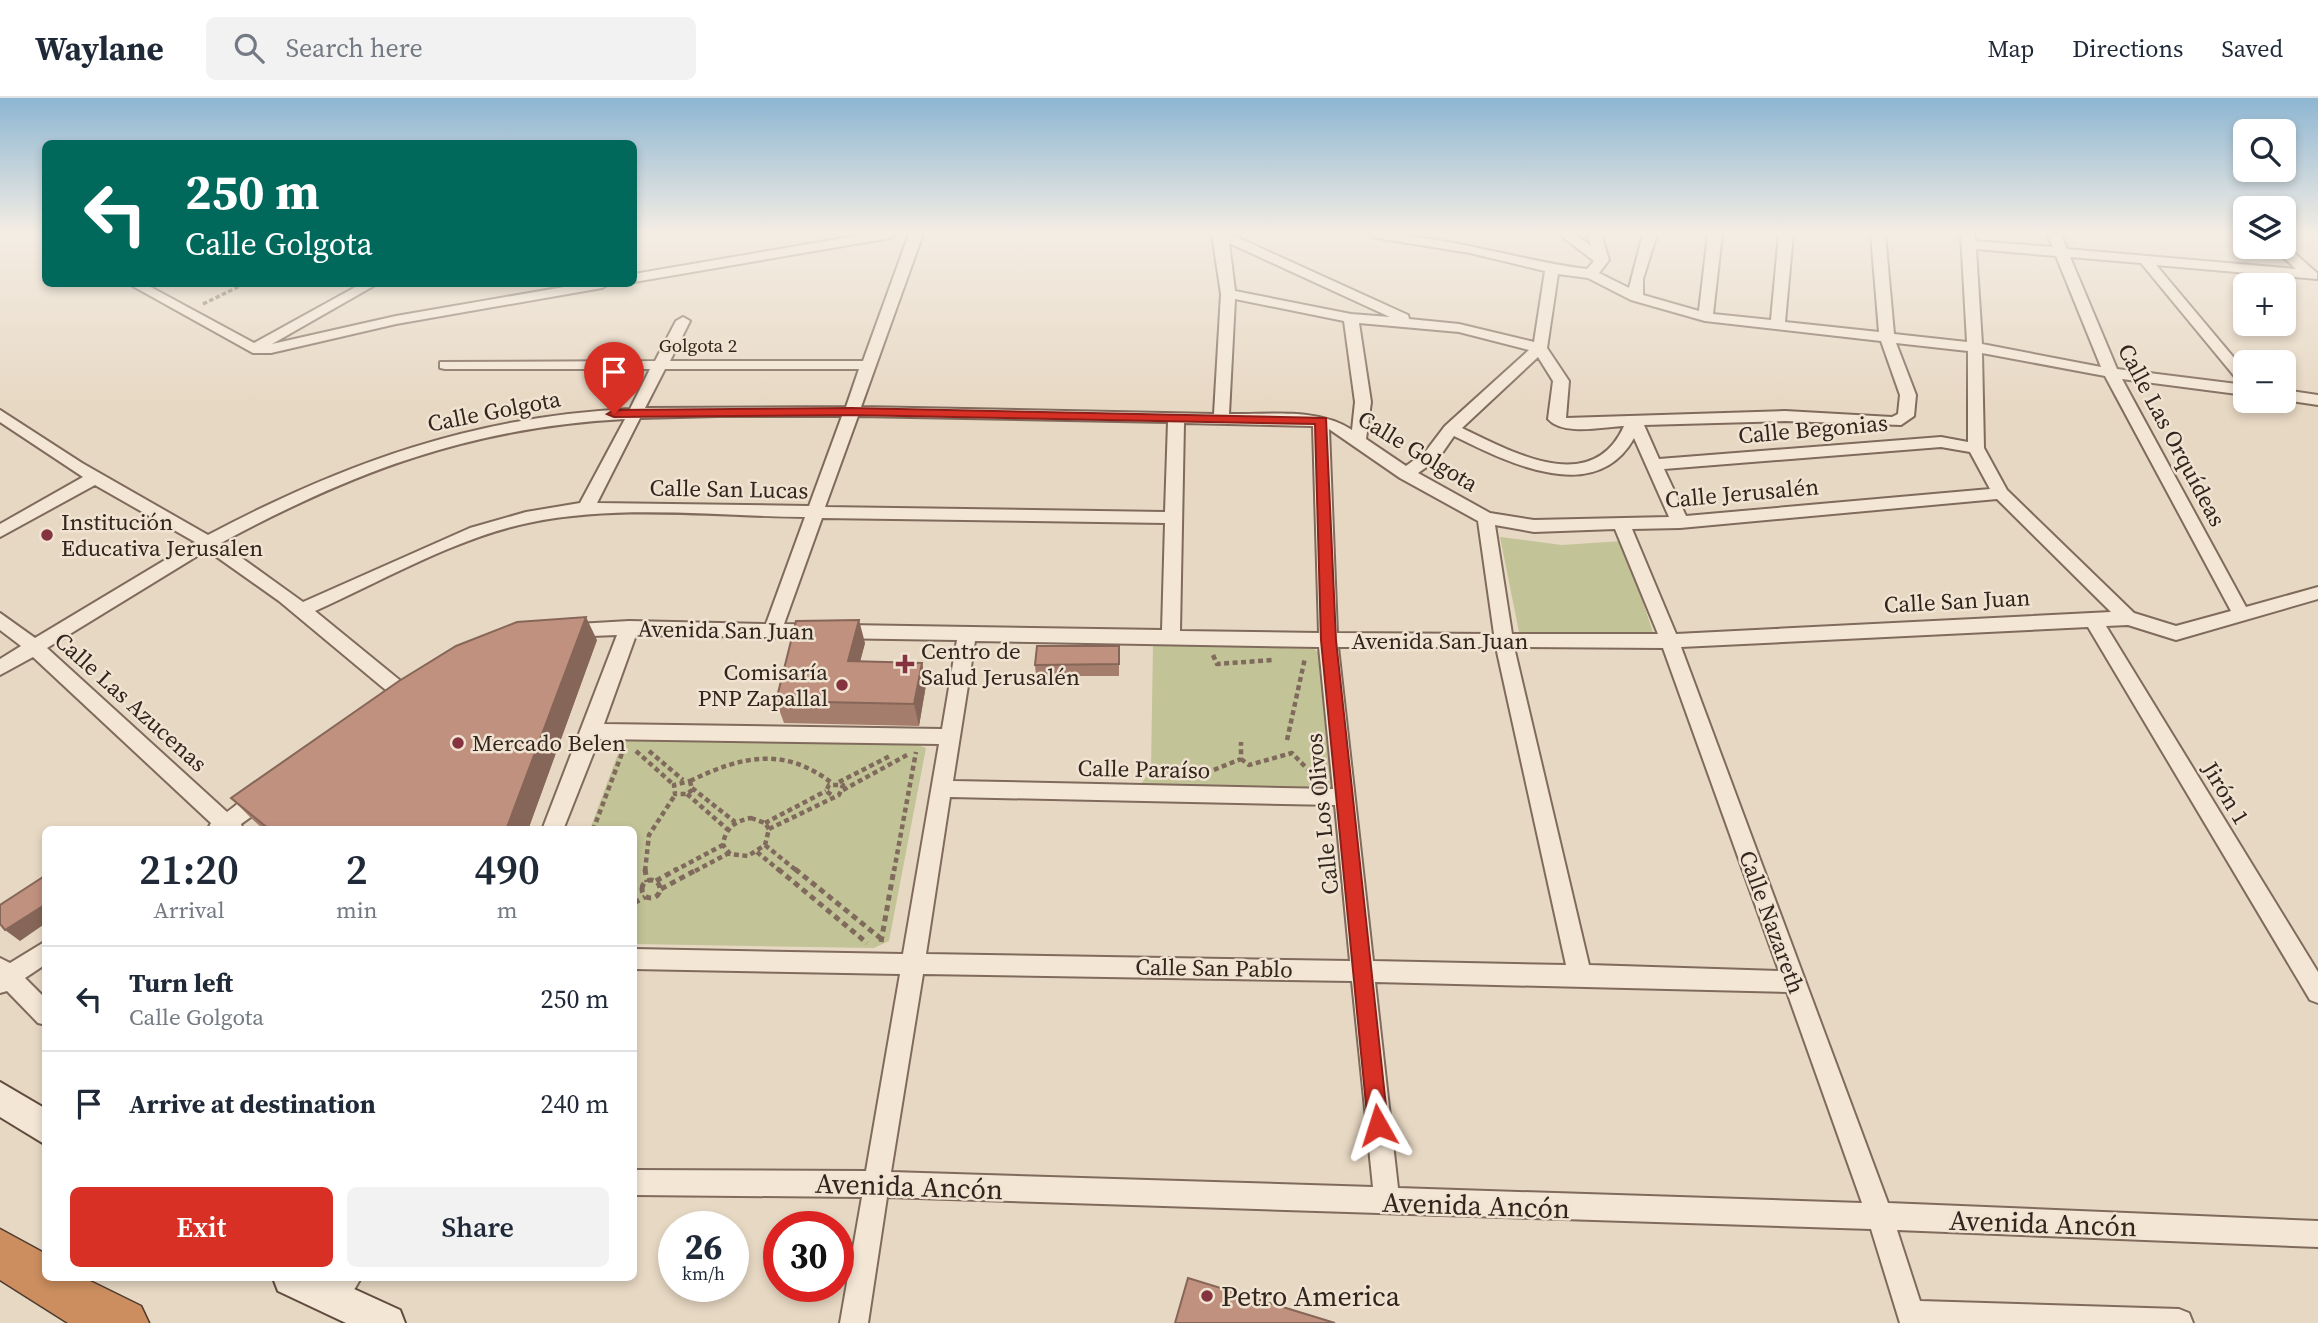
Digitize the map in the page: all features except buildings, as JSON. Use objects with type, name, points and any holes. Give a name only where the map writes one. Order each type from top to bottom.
[{"type":"highway","points":[[0,1253],[42,1279]]},
{"type":"highway","points":[[45,1281],[87,1307],[124,1323]]},
{"type":"main road","points":[[0,1098],[42,1126]]},
{"type":"main road","points":[[306,1281],[341,1288],[387,1323]]},
{"type":"street","points":[[149,291],[253,349],[271,349],[396,320],[561,291]]},
{"type":"street","points":[[253,349],[357,291]]},
{"type":"street","points":[[772,631],[817,514],[895,291]]},
{"type":"street","points":[[1344,291],[1417,325]]},
{"type":"street","points":[[1406,474],[1432,455],[1451,429],[1540,348],[1549,291]]},
{"type":"street","points":[[1626,291],[1706,317],[1975,348],[2111,373],[2233,388]]},
{"type":"street","points":[[1636,291],[1636,296]]},
{"type":"street","points":[[1706,317],[1709,291]]},
{"type":"street","points":[[1778,326],[1781,291]]},
{"type":"street","points":[[1221,419],[1228,294],[1351,318],[1459,328],[1540,348],[1562,381],[1556,419],[1563,423],[1785,416],[1895,422],[1906,416],[1908,396],[1887,337],[1883,291]]},
{"type":"street","points":[[1971,291],[1976,449],[2001,493],[2128,618]]},
{"type":"street","name":"Calle Las Orquídeas","points":[[2078,291],[2111,373],[2242,615]]},
{"type":"street","points":[[2171,291],[2233,366]]},
{"type":"street","points":[[1351,318],[1363,402],[1358,442]]},
{"type":"street","points":[[586,508],[683,321]]},
{"type":"street","name":"Golgota 2","points":[[445,365],[867,365]]},
{"type":"street","points":[[2296,397],[2318,400]]},
{"type":"street","name":"Calle Golgota","points":[[0,668],[208,543],[307,491],[430,445],[522,424],[636,411],[851,411],[1321,421],[1333,424],[1406,474],[1486,518]]},
{"type":"street","points":[[0,415],[7,430],[208,543],[303,610],[406,697]]},
{"type":"street","points":[[1171,637],[1176,419]]},
{"type":"street","name":"Calle Los Olivos","points":[[1321,421],[1321,647],[1345,797],[1387,1202]]},
{"type":"street","points":[[1451,429],[1527,463],[1556,471],[1579,471],[1622,445],[1634,421]]},
{"type":"street","points":[[1634,421],[1680,522]]},
{"type":"street","name":"Calle Begonias","points":[[1653,465],[1941,442],[1976,449]]},
{"type":"street","points":[[0,531],[93,479]]},
{"type":"street","name":"Calle Jerusalén","points":[[1486,518],[1534,526],[1680,522],[2001,493]]},
{"type":"street","name":"Calle San Lucas","points":[[303,610],[476,531],[526,517],[586,508],[817,514],[1174,517]]},
{"type":"street","points":[[1486,518],[1504,642],[1580,975]]},
{"type":"street","name":"Calle Nazareth","points":[[1621,524],[1670,641],[1795,982],[1880,1216],[1912,1318]]},
{"type":"street","name":"Calle San Juan","points":[[1670,641],[2092,618],[2128,618],[2176,633],[2318,593]]},
{"type":"street","name":"Jirón 1","points":[[2092,618],[2318,993]]},
{"type":"street","name":"Calle Las Azucenas","points":[[0,620],[34,647],[225,826]]},
{"type":"street","points":[[554,826],[629,628]]},
{"type":"street","name":"Avenida San Juan","points":[[547,631],[629,628],[1171,637],[1321,647],[1670,641]]},
{"type":"street","points":[[854,1323],[967,634]]},
{"type":"street","points":[[592,731],[950,737]]},
{"type":"street","points":[[227,826],[283,783]]},
{"type":"street","name":"Calle Paraíso","points":[[941,789],[1345,797]]},
{"type":"street","points":[[42,953],[3,976],[42,1011]]},
{"type":"street","name":"Calle San Pablo","points":[[637,959],[1580,975],[1795,982]]},
{"type":"street","name":"Avenida Ancón","points":[[637,1182],[876,1184],[1880,1216],[2318,1234]]},
{"type":"street","points":[[1912,1318],[2179,1323]]},
{"type":"path","points":[[187,313],[230,291]]},
{"type":"path","points":[[1287,740],[1305,651],[1321,647]]},
{"type":"path","points":[[626,742],[674,785],[675,794],[652,822],[645,839],[643,866],[647,882]]},
{"type":"path","points":[[640,742],[735,822]]},
{"type":"path","points":[[1241,742],[1241,759]]},
{"type":"path","points":[[765,823],[826,791],[835,783],[907,747]]},
{"type":"path","points":[[769,829],[917,749],[884,941]]},
{"type":"path","points":[[1241,759],[1250,765],[1292,753],[1323,786],[1309,785]]},
{"type":"path","points":[[674,785],[738,760],[762,757],[801,764],[820,772],[843,790]]},
{"type":"path","points":[[1182,794],[1184,782],[1241,759]]},
{"type":"path","points":[[687,794],[692,788]]},
{"type":"path","points":[[826,791],[832,796]]},
{"type":"path","points":[[675,794],[687,794],[727,829]]},
{"type":"path","points":[[637,892],[647,882],[656,881],[723,845],[727,829],[735,822],[751,818],[765,823],[769,829],[765,845],[757,852],[738,857],[729,853],[723,845]]},
{"type":"path","points":[[765,845],[884,941]]},
{"type":"path","points":[[757,852],[870,945]]},
{"type":"path","points":[[637,902],[656,895],[661,889],[729,853]]},
{"type":"path","points":[[656,881],[661,889]]},
{"type":"path","points":[[641,890],[646,897]]},
{"type":"path","points":[[856,945],[884,941]]},
{"type":"green space","points":[[1500,537],[1562,545],[1622,541],[1653,632],[1519,632]]},
{"type":"green space","points":[[1153,644],[1314,649],[1323,656],[1334,789],[1141,784],[1151,770]]},
{"type":"green space","points":[[623,740],[916,744],[926,748],[889,941],[874,948],[637,944],[637,826],[591,826]]},
{"type":"place","name":"Institución Educativa Jerusalen","points":[[47,535]]},
{"type":"place","name":"Centro de Salud Jerusalén","points":[[905,664]]},
{"type":"place","name":"Comisaría PNP Zapallal","points":[[842,685]]},
{"type":"place","name":"Mercado Belen","points":[[458,743]]},
{"type":"place","name":"Petro America","points":[[1207,1296]]},
{"type":"route","points":[[614,414],[636,411],[851,411],[1321,421],[1328,640],[1378,1125]]}]
